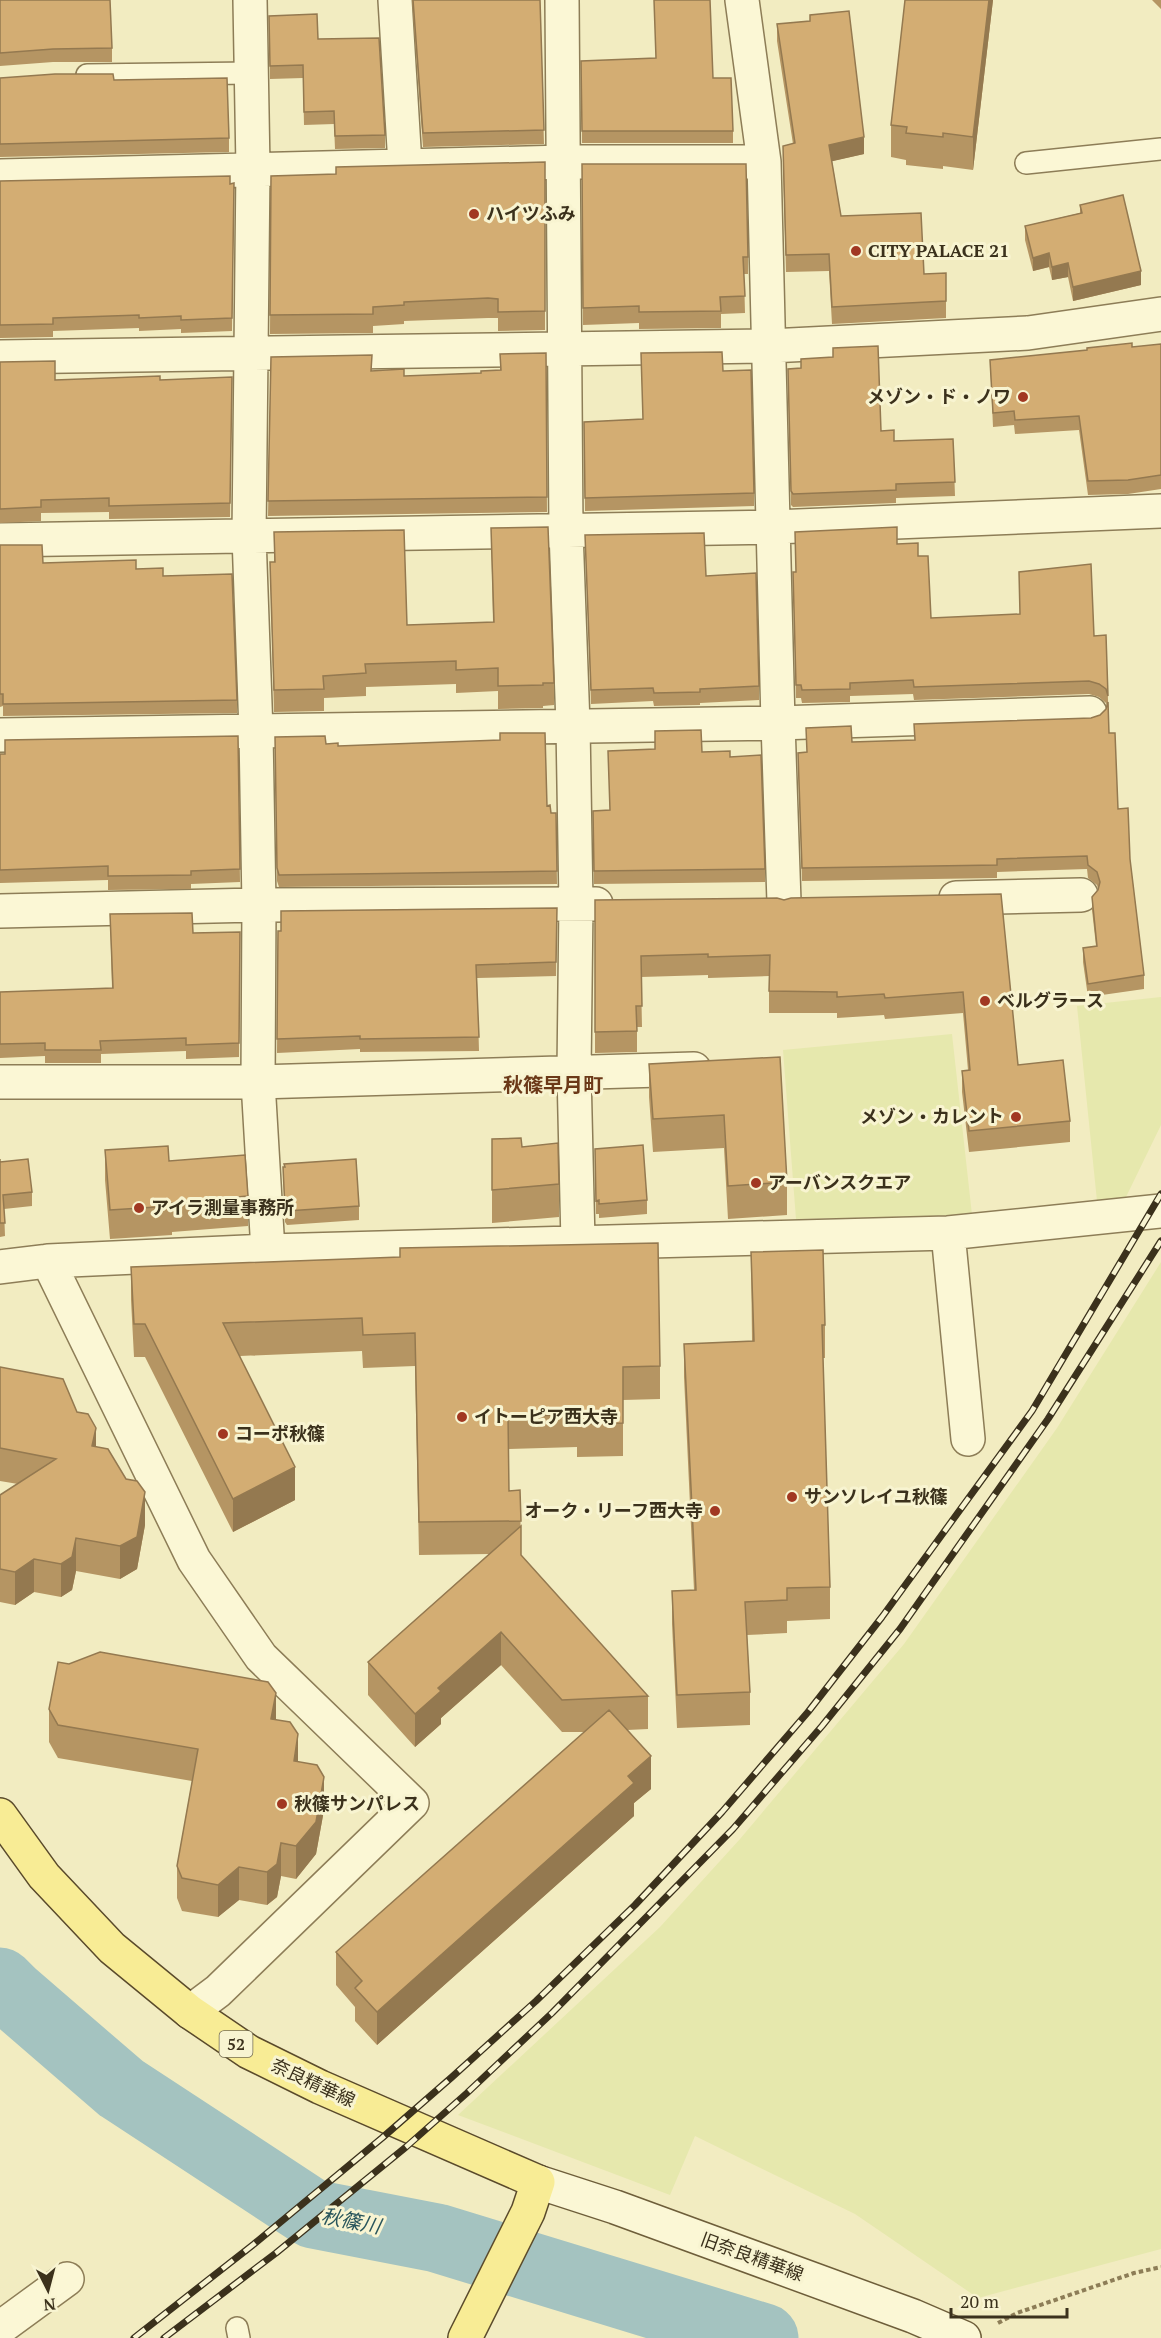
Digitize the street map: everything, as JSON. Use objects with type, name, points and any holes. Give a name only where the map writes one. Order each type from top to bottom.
[{"type":"main road","name":"奈良精華線","points":[[0,1815],[44,1876],[112,1948],[190,2012],[249,2052],[422,2132],[533,2197]]},
{"type":"main road","points":[[465,2338],[533,2197]]},
{"type":"street","points":[[250,0],[253,168],[249,536],[259,905],[258,1082],[268,1251]]},
{"type":"street","points":[[395,0],[405,165]]},
{"type":"street","points":[[562,0],[566,531],[573,725],[576,904],[574,1072],[578,1243]]},
{"type":"street","points":[[742,0],[764,162],[778,723],[796,901],[749,902]]},
{"type":"street","points":[[0,176],[564,162],[764,162]]},
{"type":"street","points":[[0,357],[770,346],[1028,333],[1161,314]]},
{"type":"street","points":[[0,540],[774,527],[1161,511]]},
{"type":"street","points":[[0,735],[778,723],[1090,713]]},
{"type":"street","points":[[926,898],[1081,895]]},
{"type":"street","points":[[0,911],[259,905],[622,904]]},
{"type":"street","points":[[0,1082],[258,1082],[722,1068]]},
{"type":"street","points":[[0,1268],[48,1261],[268,1251],[948,1233],[1161,1211]]},
{"type":"street","points":[[948,1233],[968,1439]]},
{"type":"street","points":[[48,1261],[194,1560],[261,1657],[412,1803],[218,1991],[190,2012]]},
{"type":"street","name":"旧奈良精華線","points":[[533,2197],[615,2207],[913,2316],[978,2332]]},
{"type":"street","points":[[0,2328],[68,2279]]},
{"type":"lane","points":[[65,75],[251,74]]},
{"type":"lane","points":[[1026,163],[1161,149]]},
{"type":"path","points":[[978,2332],[1017,2313],[1134,2273],[1161,2267]]},
{"type":"green space","points":[[1161,997],[1161,1125],[1126,1197],[1097,1201],[1077,1006]]},
{"type":"green space","points":[[952,1034],[972,1215],[796,1219],[783,1050]]},
{"type":"green space","points":[[1161,1262],[1161,2249],[978,2298],[855,2214],[695,2136],[670,2195],[458,2115],[660,1927],[740,1839],[904,1644],[1057,1428]]},
{"type":"building","points":[[0,0],[110,0],[112,48],[0,53]]},
{"type":"building","points":[[413,0],[540,0],[544,130],[423,133]]},
{"type":"building","points":[[654,0],[710,0],[713,78],[731,78],[733,131],[582,131],[581,61],[656,58]]},
{"type":"building","points":[[905,0],[989,0],[973,137],[943,133],[943,137],[906,133],[907,127],[891,125]]},
{"type":"building","points":[[849,11],[864,137],[829,145],[841,216],[921,213],[924,274],[946,273],[946,301],[832,307],[829,254],[786,255],[783,146],[795,143],[777,24],[810,21],[810,15]]},
{"type":"building","points":[[317,14],[318,39],[379,38],[385,135],[335,136],[334,111],[304,112],[303,65],[270,66],[269,16]]},
{"type":"building","points":[[55,74],[113,74],[114,80],[227,78],[229,138],[0,144],[0,78]]},
{"type":"building","points":[[545,162],[545,311],[498,312],[498,299],[488,298],[404,302],[404,305],[373,307],[373,314],[270,315],[271,176],[336,174],[336,167]]},
{"type":"building","points":[[582,164],[746,164],[748,257],[743,257],[745,296],[720,297],[721,311],[639,312],[639,306],[583,308]]},
{"type":"building","points":[[230,176],[230,184],[234,183],[232,318],[181,320],[181,316],[139,318],[139,315],[53,318],[53,324],[0,325],[0,181]]},
{"type":"building","points":[[1123,195],[1141,271],[1073,287],[1068,263],[1052,267],[1049,253],[1033,258],[1025,226],[1082,213],[1080,205]]},
{"type":"building","points":[[1132,343],[1132,347],[1161,344],[1161,475],[1128,480],[1088,481],[1079,416],[1015,420],[1014,411],[993,413],[990,360]]},
{"type":"building","points":[[878,346],[881,431],[894,430],[894,441],[953,439],[955,482],[896,484],[896,490],[793,494],[791,491],[788,369],[801,368],[801,359],[833,357],[833,348]]},
{"type":"building","points":[[722,352],[723,371],[751,370],[754,493],[585,498],[584,422],[643,419],[641,353]]},
{"type":"building","points":[[546,353],[547,497],[268,501],[271,357],[372,355],[371,371],[404,369],[404,376],[501,370],[500,354]]},
{"type":"building","points":[[55,361],[55,380],[160,376],[160,380],[232,377],[230,503],[109,506],[109,498],[41,500],[41,507],[0,509],[0,362]]},
{"type":"building","points":[[548,527],[554,683],[498,686],[498,668],[456,670],[456,661],[365,664],[366,673],[323,676],[324,689],[274,690],[270,562],[275,562],[274,532],[404,530],[407,625],[494,622],[491,528]]},
{"type":"building","points":[[897,527],[897,544],[918,543],[918,556],[928,556],[931,618],[1020,614],[1019,572],[1091,564],[1094,636],[1106,635],[1108,696],[1106,689],[1089,681],[914,687],[913,680],[850,683],[850,689],[802,690],[801,685],[796,685],[793,572],[796,572],[795,532]]},
{"type":"building","points":[[704,533],[706,576],[756,573],[759,686],[700,689],[700,692],[654,693],[653,688],[591,690],[585,535]]},
{"type":"building","points":[[0,545],[42,545],[43,563],[136,560],[136,569],[163,568],[163,576],[232,574],[237,700],[3,704],[3,694],[0,694]]},
{"type":"building","points":[[1108,702],[1109,733],[1115,733],[1118,809],[1128,808],[1130,859],[1144,975],[1088,984],[1083,948],[1097,946],[1092,897],[1098,890],[1100,882],[1097,872],[1088,865],[1087,856],[997,859],[997,865],[802,868],[798,753],[807,752],[806,728],[851,726],[852,742],[915,740],[914,724],[1091,718],[1100,715],[1106,709]]},
{"type":"building","points":[[701,730],[702,752],[730,751],[730,757],[761,755],[765,869],[594,871],[593,811],[610,810],[608,751],[655,749],[655,731]]},
{"type":"building","points":[[500,733],[545,733],[547,806],[550,805],[551,813],[556,813],[557,871],[279,875],[275,737],[325,736],[326,744],[338,743],[338,746],[500,740]]},
{"type":"building","points":[[238,736],[240,869],[191,871],[191,875],[108,876],[108,866],[0,870],[0,754],[5,754],[5,740]]},
{"type":"building","points":[[1001,894],[1018,1065],[1063,1060],[1070,1121],[969,1131],[962,1071],[970,1070],[963,992],[885,998],[884,994],[837,997],[837,992],[769,991],[770,955],[641,956],[642,1006],[636,1006],[637,1031],[595,1032],[595,900],[777,898],[784,900],[791,898]]},
{"type":"building","points":[[557,908],[556,962],[476,965],[479,1037],[360,1039],[360,1036],[277,1039],[278,931],[281,931],[281,911]]},
{"type":"building","points":[[192,913],[193,933],[240,932],[239,1043],[186,1045],[186,1038],[100,1041],[101,1050],[45,1050],[45,1043],[0,1044],[0,992],[113,988],[110,914]]},
{"type":"building","name":"アーバンスクエア","points":[[780,1057],[787,1182],[728,1186],[724,1115],[653,1119],[649,1064]]},
{"type":"building","points":[[521,1138],[522,1147],[558,1143],[559,1184],[492,1190],[492,1139]]},
{"type":"building","points":[[643,1145],[647,1200],[599,1204],[599,1200],[596,1201],[595,1149]]},
{"type":"building","points":[[168,1146],[169,1161],[245,1155],[248,1196],[172,1203],[172,1206],[110,1210],[105,1150]]},
{"type":"building","points":[[28,1159],[32,1192],[3,1195],[5,1223],[0,1223],[0,1162]]},
{"type":"building","points":[[356,1159],[359,1206],[287,1211],[285,1209],[284,1164]]},
{"type":"building","points":[[658,1243],[660,1366],[623,1367],[623,1423],[577,1424],[577,1415],[508,1416],[509,1491],[520,1490],[521,1521],[419,1522],[415,1333],[363,1335],[362,1318],[223,1323],[295,1467],[233,1499],[145,1324],[134,1324],[131,1267],[400,1257],[400,1248]]},
{"type":"building","points":[[823,1250],[825,1325],[822,1325],[830,1587],[787,1588],[787,1600],[745,1602],[750,1692],[677,1695],[672,1591],[696,1590],[684,1344],[754,1341],[751,1252]]},
{"type":"building","points":[[0,1367],[63,1379],[77,1412],[88,1414],[96,1428],[92,1446],[108,1449],[126,1479],[137,1481],[145,1492],[137,1537],[120,1546],[76,1538],[72,1557],[61,1564],[34,1559],[15,1572],[0,1569],[0,1495],[56,1459],[0,1448]]},
{"type":"building","points":[[521,1526],[521,1555],[648,1696],[562,1700],[501,1632],[438,1688],[441,1691],[415,1714],[368,1662]]},
{"type":"building","name":"秋篠サンパレス","points":[[100,1652],[268,1682],[276,1693],[271,1719],[290,1722],[298,1734],[294,1761],[317,1765],[324,1777],[316,1822],[296,1846],[281,1843],[277,1864],[267,1872],[239,1867],[218,1885],[182,1878],[177,1866],[198,1749],[58,1725],[49,1709],[58,1662],[69,1664]]},
{"type":"building","points":[[609,1710],[651,1756],[628,1776],[634,1783],[377,2012],[355,1988],[362,1981],[336,1952]]},
{"type":"waterway","name":"秋篠川","points":[[0,1982],[121,2088],[313,2214],[437,2238],[764,2338]]},
{"type":"railway","points":[[134,2338],[254,2244],[452,2077],[536,2001],[635,1905],[722,1812],[808,1712],[882,1617],[1032,1411],[1161,1194]]},
{"type":"railway","points":[[164,2338],[276,2253],[406,2147],[467,2093],[552,2013],[733,1829],[822,1726],[900,1629],[1048,1419],[1161,1241]]},
{"type":"place","name":"ハイツふみ","points":[[474,214]]},
{"type":"place","name":"CITY PALACE 21","points":[[856,251]]},
{"type":"place","name":"メゾン・ド・ノワ","points":[[1023,397]]},
{"type":"place","name":"ベルグラース","points":[[985,1001]]},
{"type":"place","name":"メゾン・カレント","points":[[1016,1117]]},
{"type":"place","name":"アーバンスクエア","points":[[756,1183]]},
{"type":"place","name":"アイラ測量事務所","points":[[139,1208]]},
{"type":"place","name":"イトーピア西大寺","points":[[462,1417]]},
{"type":"place","name":"コーポ秋篠","points":[[223,1434]]},
{"type":"place","name":"サンソレイユ秋篠","points":[[792,1497]]},
{"type":"place","name":"オーク・リーフ西大寺","points":[[715,1511]]},
{"type":"place","name":"秋篠サンパレス","points":[[282,1804]]},
{"type":"district","name":"秋篠早月町","points":[[553,1085]]}]
